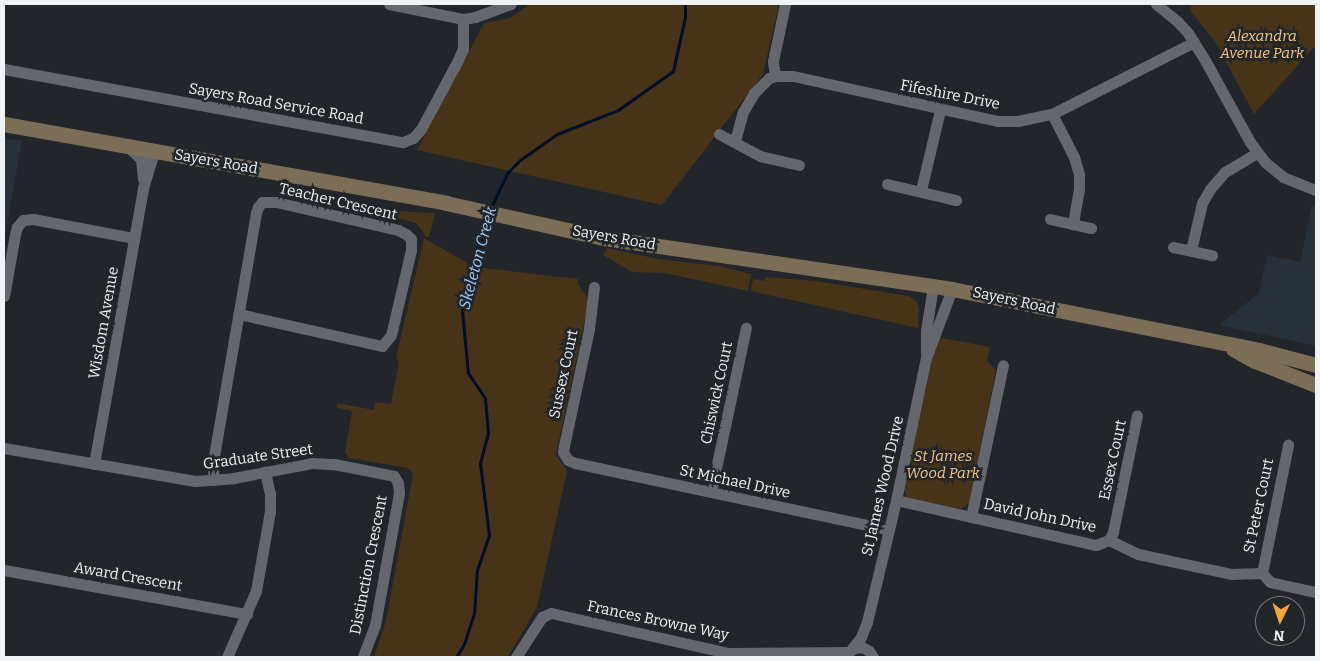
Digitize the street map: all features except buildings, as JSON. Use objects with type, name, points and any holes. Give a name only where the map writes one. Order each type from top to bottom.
[{"type":"main road","name":"Sayers Road","points":[[4,124],[446,203],[604,238],[952,289],[1231,345],[1316,365]]},
{"type":"main road","name":"Sayers Road","points":[[1231,345],[1255,361],[1316,385]]},
{"type":"street","points":[[389,4],[463,20],[511,4]]},
{"type":"street","points":[[735,141],[743,112],[754,93],[769,78],[775,76],[774,61],[785,4]]},
{"type":"street","points":[[1156,4],[1177,21],[1194,42],[1257,153],[1283,177],[1316,190]]},
{"type":"street","name":"Sayers Road Service Road","points":[[4,69],[404,142],[413,138],[421,129],[458,60],[463,49],[463,20]]},
{"type":"street","name":"Fifeshire Drive","points":[[775,76],[793,76],[940,110],[997,121],[1018,121],[1052,114],[1194,42]]},
{"type":"street","points":[[920,190],[940,110]]},
{"type":"street","points":[[1052,114],[1074,157],[1079,175],[1079,189],[1073,224]]},
{"type":"street","points":[[718,134],[735,141],[760,156],[799,165]]},
{"type":"street","name":"Wisdom Avenue","points":[[127,146],[142,162],[143,188]]},
{"type":"street","name":"Wisdom Avenue","points":[[94,464],[143,188],[154,151]]},
{"type":"street","points":[[1191,250],[1202,203],[1210,189],[1220,176],[1257,153]]},
{"type":"street","points":[[887,184],[920,190],[956,200]]},
{"type":"street","name":"Teacher Crescent","points":[[213,480],[214,456],[256,213],[262,202],[276,202],[398,230],[411,238],[411,250],[390,335],[382,346],[239,314]]},
{"type":"street","points":[[4,296],[16,227],[23,220],[33,219],[134,238]]},
{"type":"street","points":[[1050,220],[1091,228]]},
{"type":"street","points":[[1173,246],[1212,255]]},
{"type":"street","name":"St James Wood Drive","points":[[926,358],[926,331],[933,286]]},
{"type":"street","name":"Sussex Court","points":[[574,463],[566,457],[564,446],[589,329],[594,287]]},
{"type":"street","name":"St James Wood Drive","points":[[848,653],[860,637],[867,622],[896,500],[926,358],[952,289]]},
{"type":"street","name":"Chiswick Court","points":[[710,492],[746,328]]},
{"type":"street","points":[[971,517],[1003,365]]},
{"type":"street","name":"Essex Court","points":[[1109,540],[1113,532],[1137,415]]},
{"type":"street","name":"St Peter Court","points":[[1262,573],[1288,445]]},
{"type":"street","name":"Graduate Street","points":[[4,448],[177,479],[213,480],[265,472],[300,464],[323,463],[384,473],[396,479]]},
{"type":"street","name":"St Michael Drive","points":[[574,463],[888,530]]},
{"type":"street","points":[[227,657],[256,591],[270,511],[270,494],[265,472]]},
{"type":"street","name":"Distinction Crescent","points":[[363,657],[378,612],[399,493],[396,479]]},
{"type":"street","name":"David John Drive","points":[[896,500],[1096,545],[1109,540],[1125,549],[1145,555],[1231,574],[1262,573]]},
{"type":"street","name":"Award Crescent","points":[[4,570],[247,614]]},
{"type":"street","points":[[1262,573],[1270,582],[1316,592]]},
{"type":"street","name":"Frances Browne Way","points":[[516,657],[542,617],[548,614],[729,653],[762,651],[827,655],[848,653],[862,648],[872,656]]},
{"type":"street","name":"St James Wood Drive","points":[[867,622],[867,638],[872,656]]},
{"type":"shaded area","points":[[4,138],[22,141],[4,241]]},
{"type":"shaded area","points":[[1312,205],[1316,206],[1316,346],[1219,325],[1259,293],[1267,255],[1300,262]]},
{"type":"green space","points":[[530,4],[779,4],[763,74],[662,205],[417,150],[484,23],[510,18]]},
{"type":"green space","name":"Alexandra Avenue Park","points":[[1192,4],[1316,4],[1316,45],[1254,114],[1216,43],[1190,10]]},
{"type":"green space","points":[[395,211],[435,213],[429,237],[426,237],[416,223],[394,217]]},
{"type":"green space","points":[[424,238],[474,267],[578,279],[578,284],[589,300],[556,455],[567,471],[537,607],[508,657],[374,657],[386,621],[413,474],[408,468],[349,458],[345,452],[352,411],[337,408],[337,403],[374,410],[375,402],[391,404],[399,362],[396,358]]},
{"type":"green space","points":[[607,248],[658,259],[719,266],[751,274],[748,291],[665,273],[632,272],[603,255]]},
{"type":"green space","points":[[765,277],[816,281],[908,296],[916,301],[919,308],[918,328],[751,291],[753,279],[765,281]]},
{"type":"green space","name":"St James Wood Park","points":[[937,337],[990,347],[987,361],[996,370],[969,503],[961,509],[908,498],[904,490]]},
{"type":"waterway","name":"Skeleton Creek","points":[[490,209],[508,172],[520,160],[557,134],[618,110],[673,71],[685,17],[685,4]]},
{"type":"waterway","name":"Skeleton Creek","points":[[456,657],[464,644],[474,613],[477,570],[489,535],[480,463],[488,433],[485,398],[468,373],[462,311],[488,217]]}]
